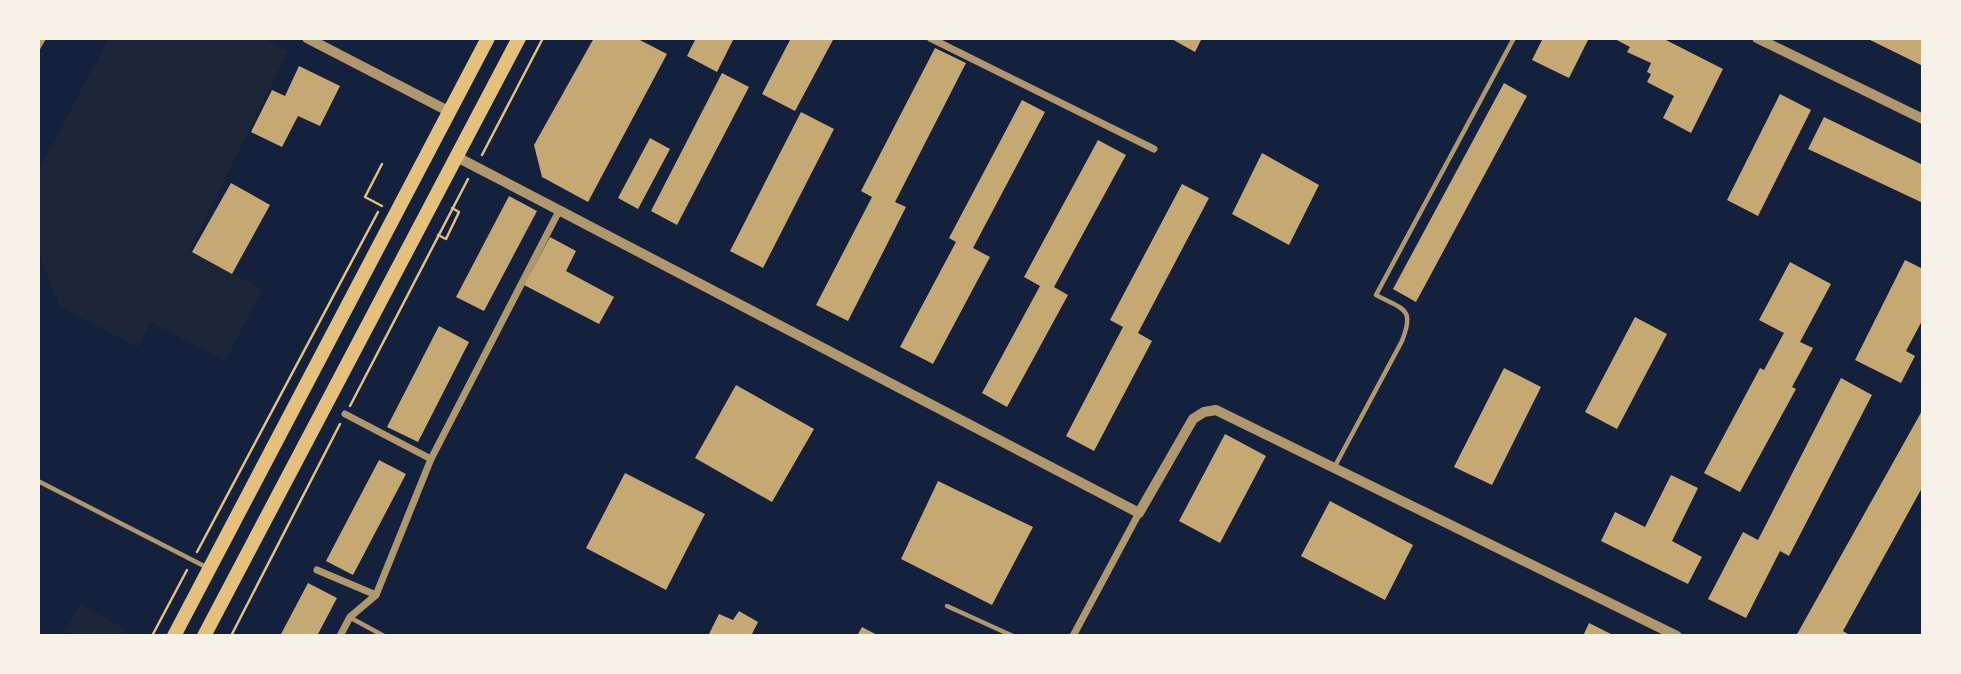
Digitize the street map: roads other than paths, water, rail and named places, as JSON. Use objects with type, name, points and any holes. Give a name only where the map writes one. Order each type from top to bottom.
[{"type":"main road","points":[[174,635],[488,38]]},
{"type":"main road","points":[[204,635],[519,38]]},
{"type":"street","points":[[307,38],[450,113]]},
{"type":"street","points":[[930,38],[1154,149]]},
{"type":"street","points":[[1757,38],[1923,119]]},
{"type":"street","points":[[457,157],[1139,513]]},
{"type":"street","points":[[340,635],[350,617],[376,595],[431,459],[559,211]]},
{"type":"street","points":[[1073,635],[1193,419],[1204,412],[1216,410],[1677,635]]},
{"type":"street","points":[[345,415],[431,459]]},
{"type":"street","points":[[317,570],[376,595]]},
{"type":"lane","points":[[38,48],[44,38]]},
{"type":"lane","points":[[1335,467],[1410,322],[1402,309],[1376,295],[1514,38]]},
{"type":"lane","points":[[38,481],[209,569]]},
{"type":"lane","points":[[947,606],[1013,635]]},
{"type":"lane","points":[[350,617],[384,635]]}]
